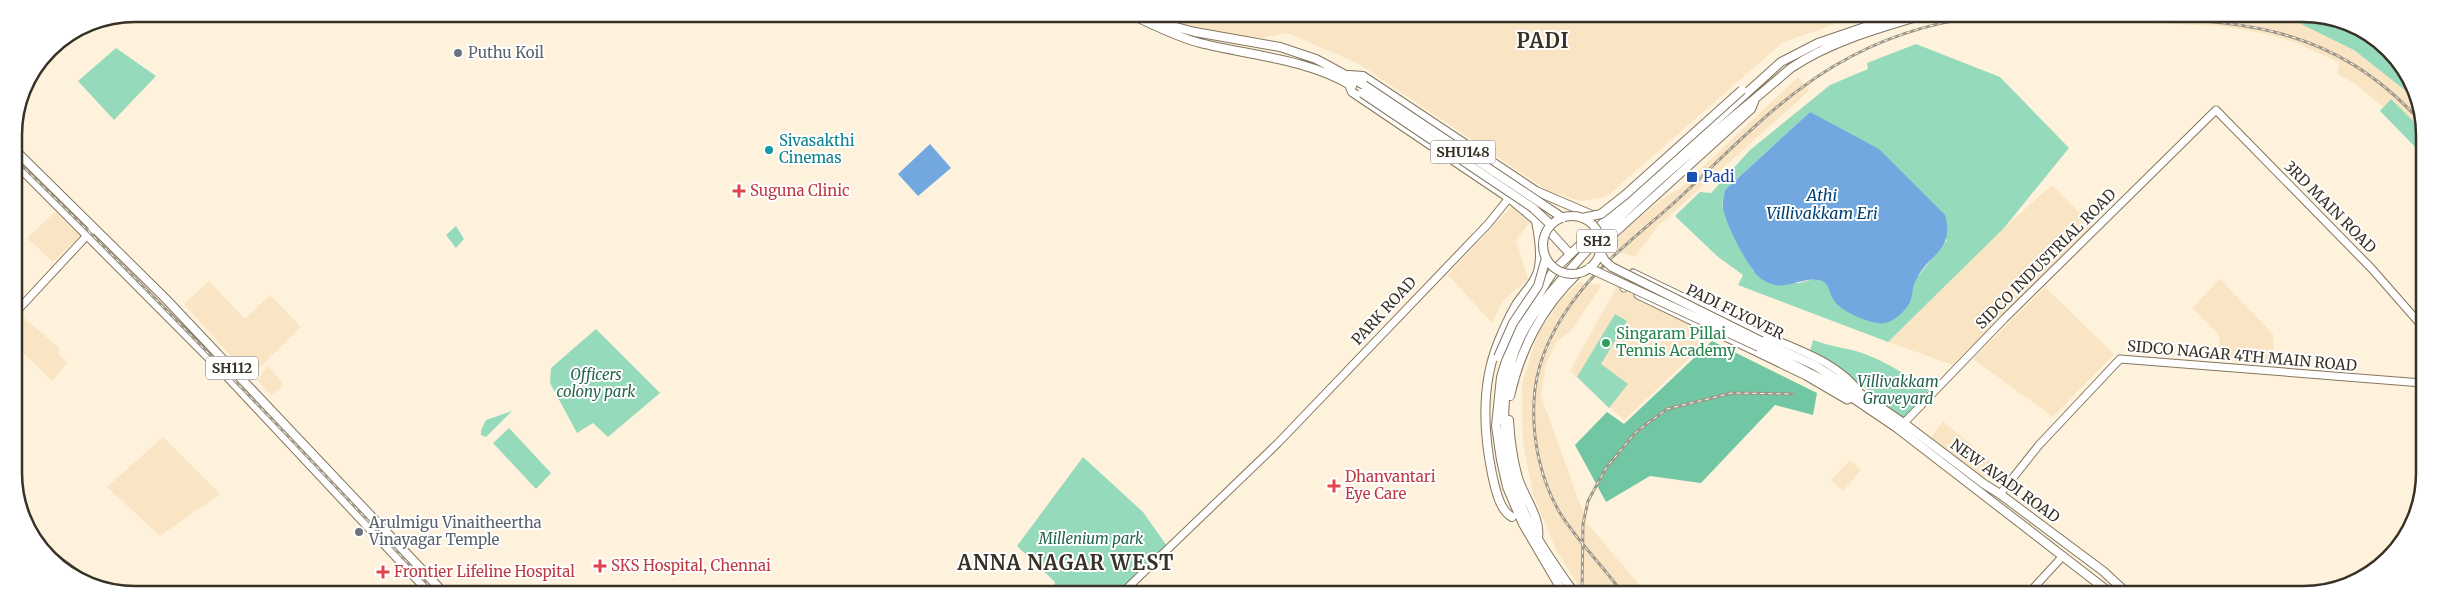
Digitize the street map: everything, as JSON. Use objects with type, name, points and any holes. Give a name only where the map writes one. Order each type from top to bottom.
[{"type":"main road","name":"SH2","points":[[1559,586],[1522,524],[1507,487],[1496,426],[1501,377],[1506,355],[1515,332],[1554,270],[1608,218],[1672,164],[1781,62],[1818,43],[1879,22]]},
{"type":"main road","name":"SH2","points":[[1570,586],[1538,537],[1518,497],[1508,459],[1505,436],[1509,372],[1526,328],[1552,290],[1619,218],[1791,68],[1811,56],[1870,30],[1898,22]]},
{"type":"main road","name":"SHU148","points":[[1150,23],[1198,42],[1316,71],[1363,89],[1563,218]]},
{"type":"main road","name":"SHU148","points":[[1160,23],[1204,34],[1280,47],[1316,59],[1349,75],[1363,89],[1533,208],[1551,225]]},
{"type":"main road","points":[[1349,75],[1363,76],[1536,191],[1585,214],[1608,218]]},
{"type":"main road","points":[[1510,514],[1492,456],[1489,422],[1491,389],[1503,342],[1523,306],[1538,286],[1546,258],[1543,241],[1551,225],[1563,218],[1582,218],[1601,214],[1626,195],[1742,90],[1760,80]]},
{"type":"main road","points":[[1349,84],[1352,92],[1510,198],[1523,208],[1570,254]]},
{"type":"main road","points":[[1538,537],[1539,526],[1532,512],[1514,461],[1509,422],[1510,396],[1521,356],[1530,335],[1556,296],[1578,273],[1589,268],[1596,261],[1600,248],[1751,109],[1755,99]]},
{"type":"main road","name":"SH112","points":[[23,158],[165,298],[437,586]]},
{"type":"main road","name":"SH112","points":[[23,171],[226,375],[423,586]]},
{"type":"main road","points":[[1523,208],[1536,191]]},
{"type":"main road","name":"PADI FLYOVER","points":[[1582,218],[1593,226],[1605,261],[1612,267],[1814,365],[1846,389],[1852,398]]},
{"type":"main road","points":[[1522,524],[1510,514],[1507,515],[1499,499],[1493,479],[1487,450],[1486,396],[1489,373],[1498,344],[1516,306],[1537,274],[1539,264],[1539,233],[1536,221]]},
{"type":"main road","points":[[1546,258],[1559,271],[1578,273]]},
{"type":"main road","name":"PADI FLYOVER","points":[[1589,268],[1846,389],[1861,394]]},
{"type":"main road","points":[[1526,290],[1537,298]]},
{"type":"main road","name":"NEW AVADI ROAD","points":[[1861,394],[2000,494],[2119,586]]},
{"type":"main road","name":"NEW AVADI ROAD","points":[[1852,398],[1898,428],[2100,586]]},
{"type":"street","name":"3RD MAIN ROAD","points":[[2216,110],[2372,269],[2416,319]]},
{"type":"street","name":"SIDCO INDUSTRIAL ROAD","points":[[1898,428],[1905,424],[1935,388],[2004,319],[2216,110]]},
{"type":"street","name":"PARK ROAD","points":[[1128,586],[1278,443],[1488,224],[1510,198]]},
{"type":"street","points":[[22,305],[94,228]]},
{"type":"street","points":[[1852,398],[1847,400],[1811,378],[1623,288],[1630,274],[1806,353],[1842,374],[1854,383],[1861,394]]},
{"type":"street","name":"SIDCO NAGAR 4TH MAIN ROAD","points":[[2000,494],[2039,445],[2120,359],[2416,383]]},
{"type":"street","name":"PARK ROAD","points":[[1135,586],[1277,448],[1278,443]]},
{"type":"street","points":[[2035,586],[2062,557]]},
{"type":"shaded area","points":[[1841,22],[1783,42],[1606,197],[1582,201],[1550,192],[1359,64],[1287,33],[1262,38],[1191,30],[1177,23]]},
{"type":"shaded area","points":[[2135,22],[2303,22],[2332,26],[2346,31],[2371,46],[2392,67],[2400,79],[2410,99],[2416,141],[2400,121],[2354,83],[2337,74],[2340,63],[2297,43],[2263,33],[2219,26]]},
{"type":"shaded area","points":[[1798,77],[1809,91],[1658,226],[1635,257],[1622,253],[1613,243],[1627,228],[1662,199],[1679,189]]},
{"type":"shaded area","points":[[2052,185],[2093,226],[1953,365],[1888,342],[2004,228]]},
{"type":"shaded area","points":[[1512,206],[1531,221],[1516,240],[1528,279],[1502,302],[1492,323],[1448,275]]},
{"type":"shaded area","points":[[55,212],[80,236],[53,262],[27,238]]},
{"type":"shaded area","points":[[2220,279],[2273,334],[2274,366],[2220,359],[2219,335],[2192,308]]},
{"type":"shaded area","points":[[209,281],[245,319],[270,295],[301,327],[250,377],[184,304]]},
{"type":"shaded area","points":[[1579,282],[1602,285],[1572,329],[1556,343],[1546,364],[1541,396],[1587,523],[1640,586],[1579,586],[1557,552],[1533,494],[1523,444],[1522,383],[1538,333],[1562,299]]},
{"type":"shaded area","points":[[1617,286],[1713,336],[1624,420],[1570,371]]},
{"type":"shaded area","points":[[2045,287],[2114,354],[2053,417],[1973,359]]},
{"type":"shaded area","points":[[22,316],[60,349],[59,354],[67,363],[52,381],[22,352]]},
{"type":"shaded area","points":[[267,365],[284,385],[271,395],[258,381]]},
{"type":"shaded area","points":[[1943,421],[1995,465],[1982,481],[1930,439]]},
{"type":"shaded area","points":[[163,437],[220,494],[160,536],[107,487]]},
{"type":"shaded area","points":[[1850,460],[1861,470],[1843,491],[1831,480]]},
{"type":"green space","points":[[2295,22],[2332,26],[2359,38],[2371,46],[2392,67],[2407,91],[2354,50]]},
{"type":"green space","points":[[1916,44],[2000,77],[2069,148],[2004,228],[1888,342],[1738,285],[1743,275],[1717,256],[1675,216],[1700,192],[1711,193],[1750,150],[1830,85],[1868,69],[1867,63]],"holes":[[[1810,112],[1947,240],[1915,280],[1835,302],[1823,281],[1813,279],[1791,283],[1753,271],[1726,219],[1722,206],[1725,190]]]},
{"type":"green space","points":[[116,48],[156,76],[114,120],[78,81]]},
{"type":"green space","points":[[2391,99],[2414,122],[2416,148],[2380,111]]},
{"type":"green space","points":[[456,226],[464,239],[456,248],[446,235]]},
{"type":"green space","name":"Singaram Pillai Tennis Academy","points":[[1615,314],[1627,321],[1601,364],[1628,384],[1609,408],[1577,377]]},
{"type":"green space","name":"Officers colony park","points":[[596,329],[660,393],[608,437],[593,423],[577,433],[550,383],[551,368]]},
{"type":"green space","name":"Villivakkam Graveyard","points":[[1813,340],[1872,357],[1902,372],[1929,390],[1904,419],[1859,383],[1810,351]]},
{"type":"green space","points":[[1712,341],[1817,393],[1813,415],[1775,405],[1701,483],[1650,476],[1606,502],[1575,445],[1607,412],[1624,424]]},
{"type":"green space","points":[[512,411],[486,437],[481,435],[481,430],[486,420]]},
{"type":"green space","points":[[509,428],[551,473],[536,489],[493,443]]},
{"type":"green space","name":"Millenium park","points":[[1083,457],[1143,512],[1167,546],[1123,586],[1054,586],[1055,582],[1017,546]]},
{"type":"water","name":"Athi Villivakkam Eri","points":[[1810,112],[1879,149],[1945,215],[1947,237],[1944,244],[1921,271],[1914,285],[1910,302],[1896,318],[1887,323],[1867,320],[1844,310],[1834,300],[1823,281],[1814,279],[1780,286],[1762,279],[1755,273],[1744,257],[1725,216],[1723,204],[1725,190]]},
{"type":"water","points":[[930,144],[951,168],[918,196],[898,174]]},
{"type":"railway","points":[[1617,586],[1560,513],[1553,501],[1539,460],[1534,416],[1535,389],[1545,350],[1557,326],[1582,289],[1607,263],[1759,123],[1804,86],[1827,70],[1886,40],[1946,22]]},
{"type":"railway","points":[[2211,22],[2256,28],[2299,39],[2341,58],[2382,85],[2413,115]]},
{"type":"railway","points":[[23,167],[175,319],[429,586]]},
{"type":"railway","points":[[1582,586],[1583,524],[1588,501],[1606,468],[1636,432],[1667,409],[1732,393],[1793,394]]},
{"type":"place","name":"Puthu Koil","points":[[458,53]]},
{"type":"place","name":"Sivasakthi Cinemas","points":[[769,150]]},
{"type":"place","name":"Padi","points":[[1692,177]]},
{"type":"place","name":"Suguna Clinic","points":[[739,191]]},
{"type":"place","name":"Singaram Pillai Tennis Academy","points":[[1606,343]]},
{"type":"place","name":"Dhanvantari Eye Care","points":[[1334,486]]},
{"type":"place","name":"Arulmigu Vinaitheertha Vinayagar Temple","points":[[359,532]]},
{"type":"place","name":"SKS Hospital, Chennai","points":[[600,566]]},
{"type":"place","name":"Frontier Lifeline Hospital","points":[[383,572]]},
{"type":"district","name":"PADI","points":[[1543,41]]},
{"type":"district","name":"ANNA NAGAR WEST","points":[[1066,563]]}]
